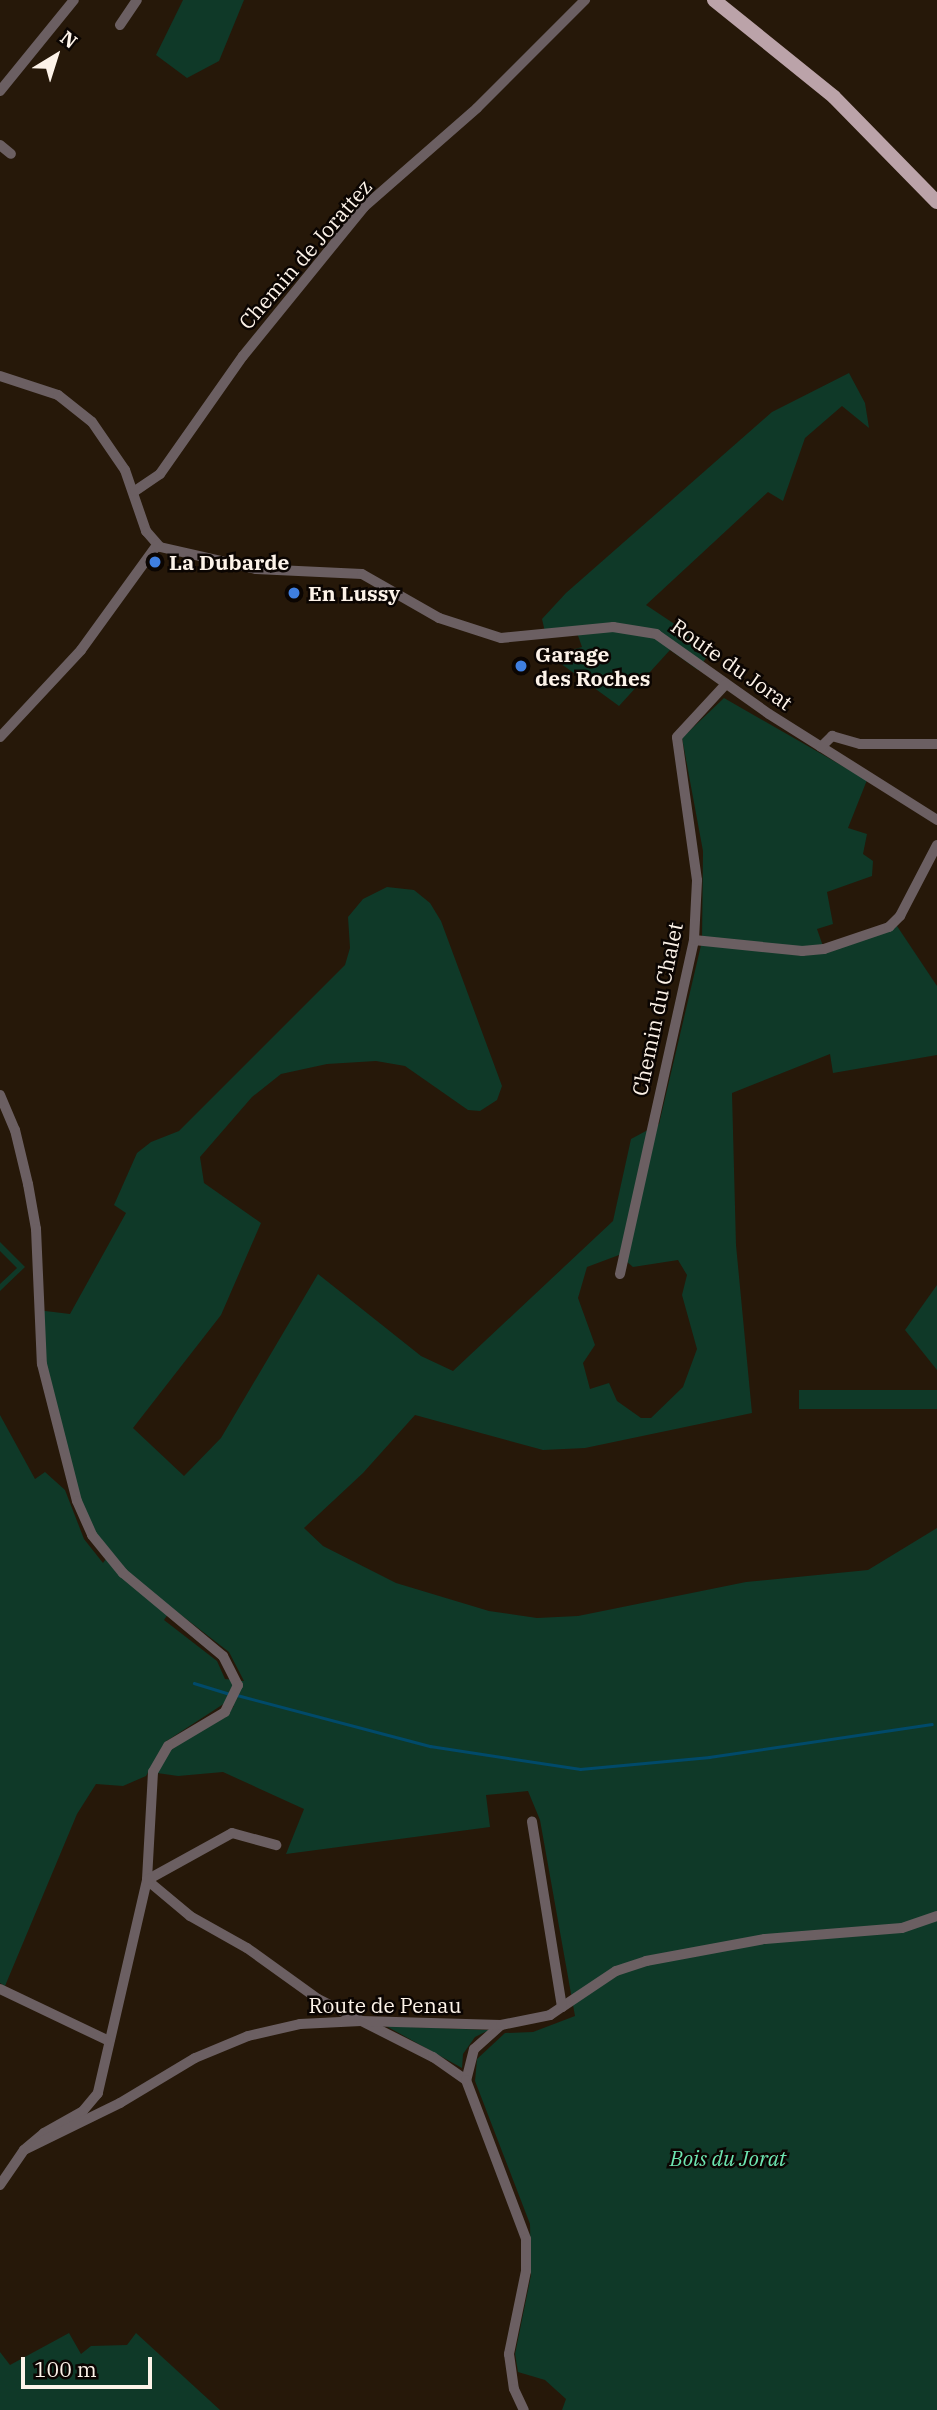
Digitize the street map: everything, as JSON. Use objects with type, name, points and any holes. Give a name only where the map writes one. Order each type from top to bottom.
[{"type":"main road","points":[[714,0],[834,97],[937,201]]},
{"type":"street","points":[[0,91],[74,0]]},
{"type":"street","points":[[120,25],[137,0]]},
{"type":"street","name":"Chemin de Jorattez","points":[[135,491],[160,474],[243,356],[364,207],[477,108],[585,0]]},
{"type":"street","points":[[0,145],[11,154]]},
{"type":"street","points":[[0,376],[38,385],[85,415],[135,491],[144,526],[157,545],[81,650],[0,737]]},
{"type":"street","name":"Route du Jorat","points":[[157,545],[256,569],[362,574],[439,618],[501,638],[613,627],[649,631],[672,642],[725,685],[937,820]]},
{"type":"street","name":"Chemin du Chalet","points":[[620,1274],[694,940],[696,880],[676,746],[682,728],[725,685]]},
{"type":"street","points":[[821,747],[832,736],[860,744],[937,744]]},
{"type":"street","points":[[694,940],[802,951],[824,949],[889,928],[900,916],[937,845]]},
{"type":"street","points":[[0,1095],[15,1130],[28,1184],[36,1229],[42,1364],[77,1501],[92,1535],[122,1573],[223,1656],[237,1679],[233,1703],[210,1723],[168,1746],[158,1759],[153,1772],[147,1880],[101,2086],[91,2105],[24,2150]]},
{"type":"street","points":[[532,1821],[562,2007]]},
{"type":"street","points":[[147,1880],[232,1833],[276,1845]]},
{"type":"street","points":[[147,1880],[190,1916],[247,1948],[318,1999],[466,2080]]},
{"type":"street","name":"Route de Penau","points":[[0,2185],[4,2170],[24,2150],[120,2103],[195,2057],[248,2036],[300,2024],[361,2021],[501,2025],[532,2022],[562,2007],[616,1971],[646,1961],[765,1939],[902,1928],[937,1916]]},
{"type":"street","points":[[0,1989],[109,2041]]},
{"type":"street","points":[[501,2025],[474,2049],[466,2080],[526,2239],[526,2271],[509,2354],[514,2389],[524,2410]]},
{"type":"green space","points":[[183,0],[244,0],[219,61],[187,78],[156,55]]},
{"type":"green space","points":[[849,373],[865,403],[869,428],[842,406],[805,438],[783,501],[768,492],[646,605],[682,629],[708,655],[698,670],[670,650],[619,706],[560,663],[568,651],[582,647],[576,630],[545,632],[542,619],[566,593],[772,412]]},
{"type":"green space","name":"Bois du Jorat","points":[[724,698],[867,780],[848,828],[867,834],[863,854],[873,861],[872,876],[827,892],[833,924],[817,929],[824,949],[895,923],[937,986],[937,1055],[833,1073],[830,1054],[732,1093],[736,1245],[752,1413],[585,1448],[543,1450],[415,1415],[363,1473],[304,1528],[323,1546],[396,1583],[489,1611],[537,1618],[578,1616],[746,1582],[868,1570],[937,1528],[937,2410],[562,2410],[566,2399],[545,2380],[518,2372],[515,2354],[531,2275],[530,2224],[475,2081],[477,2059],[505,2033],[533,2032],[575,2016],[540,1820],[528,1791],[486,1795],[490,1827],[286,1854],[304,1809],[223,1772],[178,1776],[157,1773],[171,1749],[227,1715],[234,1706],[225,1703],[165,1742],[146,1776],[123,1786],[96,1784],[77,1814],[5,1986],[0,1983],[0,1415],[35,1479],[45,1472],[65,1490],[84,1539],[103,1563],[108,1556],[92,1535],[56,1428],[37,1310],[70,1314],[126,1213],[114,1205],[137,1153],[151,1142],[179,1131],[345,965],[350,948],[348,917],[363,899],[387,887],[414,890],[430,903],[441,921],[502,1086],[497,1100],[480,1111],[468,1110],[405,1066],[376,1061],[327,1064],[281,1074],[252,1097],[200,1157],[204,1183],[261,1223],[221,1315],[133,1428],[184,1476],[221,1438],[318,1274],[421,1356],[453,1371],[613,1221],[631,1139],[659,1124],[702,941],[703,851],[682,738]],"holes":[[[619,1255],[633,1267],[678,1260],[687,1275],[682,1295],[697,1349],[683,1387],[651,1418],[641,1418],[617,1401],[609,1383],[590,1389],[583,1363],[595,1345],[578,1298],[587,1267]],[[172,1608],[229,1652],[244,1681],[225,1679],[217,1661],[164,1620]]]},
{"type":"green space","points":[[0,1242],[25,1267],[0,1291],[0,1284],[17,1268],[0,1251]]},
{"type":"green space","points":[[937,1285],[937,1370],[905,1330]]},
{"type":"green space","points":[[799,1390],[937,1390],[937,1409],[799,1409]]},
{"type":"green space","points":[[386,2026],[489,2030],[475,2037],[463,2054],[462,2068]]},
{"type":"green space","points":[[69,2333],[81,2354],[91,2346],[127,2345],[136,2333],[220,2410],[0,2410],[0,2352],[10,2365]]},
{"type":"waterway","points":[[194,1683],[230,1694]]},
{"type":"waterway","points":[[237,1695],[430,1746],[580,1769],[709,1757],[932,1724]]},
{"type":"place","name":"La Dubarde","points":[[155,562]]},
{"type":"place","name":"En Lussy","points":[[294,593]]},
{"type":"place","name":"Garage des Roches","points":[[521,666]]}]
